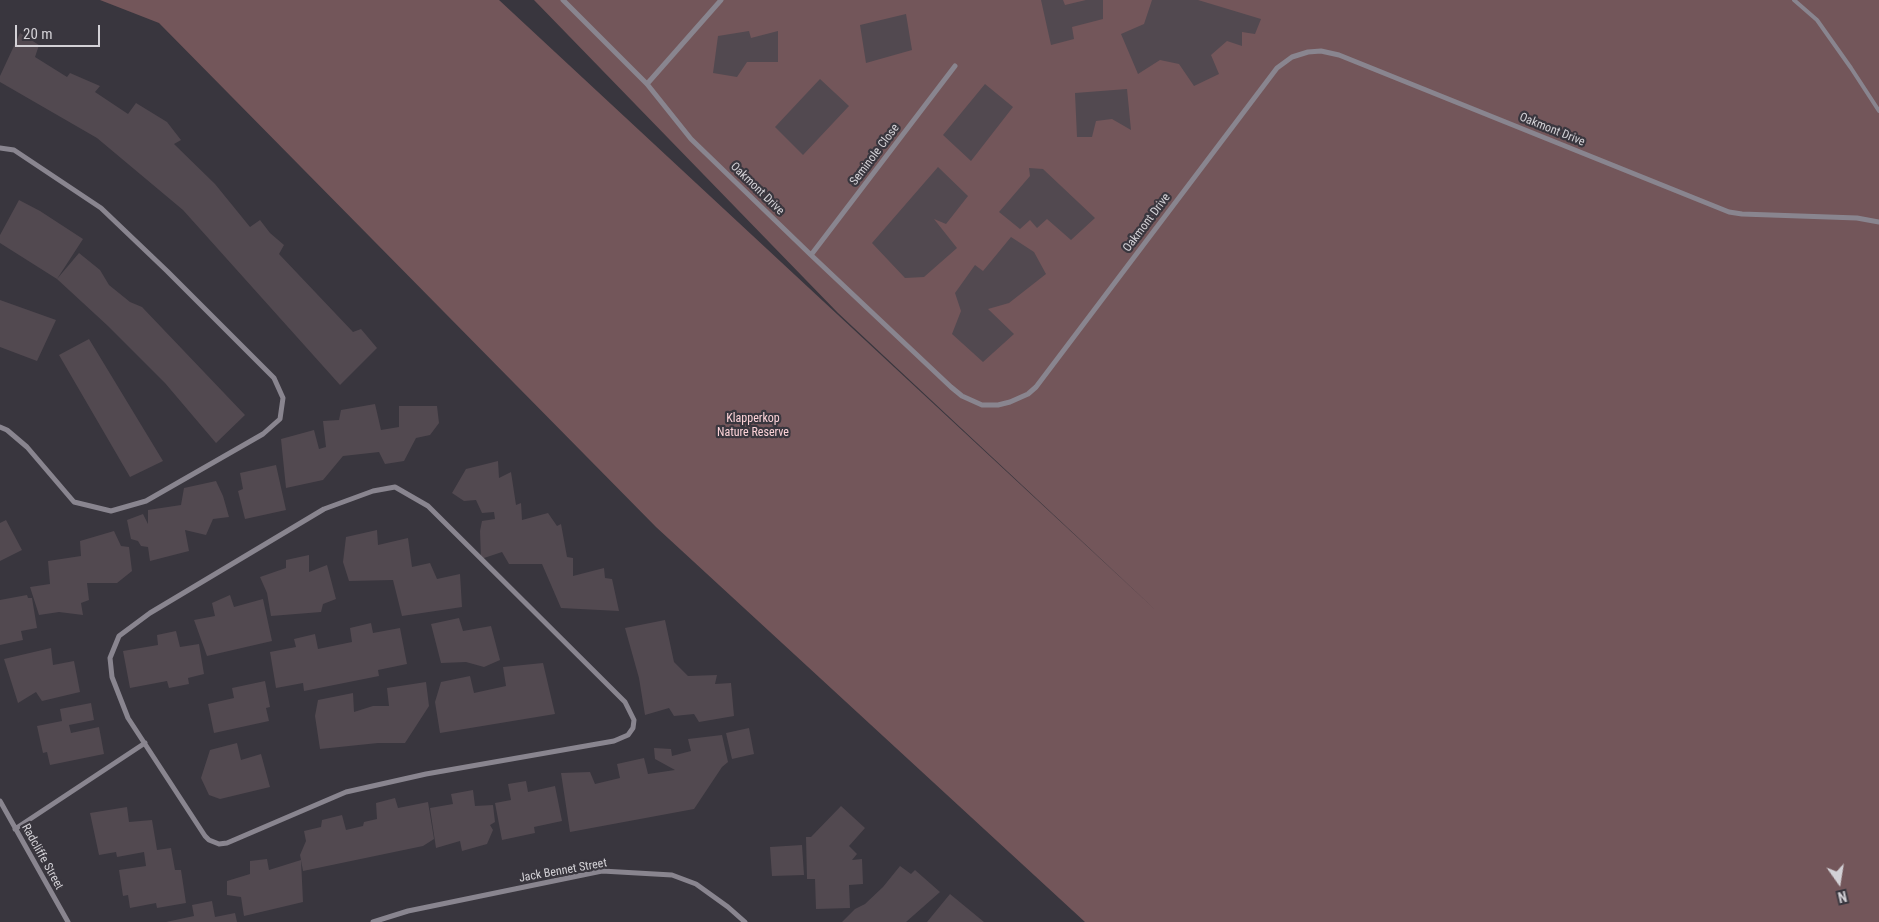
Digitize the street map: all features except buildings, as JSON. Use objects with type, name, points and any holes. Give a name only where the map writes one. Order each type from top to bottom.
[{"type":"street","name":"Oakmont Drive","points":[[563,0],[648,84],[692,139],[811,256],[962,396],[982,405],[998,406],[1016,400],[1028,394],[1036,387],[1277,68],[1285,61],[1299,54],[1321,51],[1339,55],[1729,212],[1857,218],[1879,222]]},
{"type":"street","points":[[648,84],[721,0]]},
{"type":"street","name":"Seminole Close","points":[[811,256],[956,66]]},
{"type":"street","points":[[0,148],[14,150],[100,208],[167,271],[274,378],[284,398],[280,419],[263,434],[146,501],[111,511],[74,502],[27,447],[7,430],[0,427]]},
{"type":"street","points":[[395,487],[428,506],[625,702],[634,720],[633,728],[628,735],[614,741],[426,774],[346,792],[227,844],[214,842],[205,836],[146,743],[128,718],[112,676],[110,658],[119,636],[150,613],[324,509],[373,491],[395,487]]},
{"type":"street","points":[[15,829],[146,743]]},
{"type":"street","name":"Radcliffe Street","points":[[0,801],[68,922]]},
{"type":"street","name":"Jack Bennet Street","points":[[373,922],[408,911],[602,871],[672,875],[696,884],[745,922]]},
{"type":"lane","points":[[1794,0],[1817,20],[1879,111]]},
{"type":"green space","name":"Klapperkop Nature Reserve","points":[[100,0],[499,0],[1162,616],[838,313],[534,0],[1879,0],[1879,922],[1085,922],[656,527],[159,23]]}]
